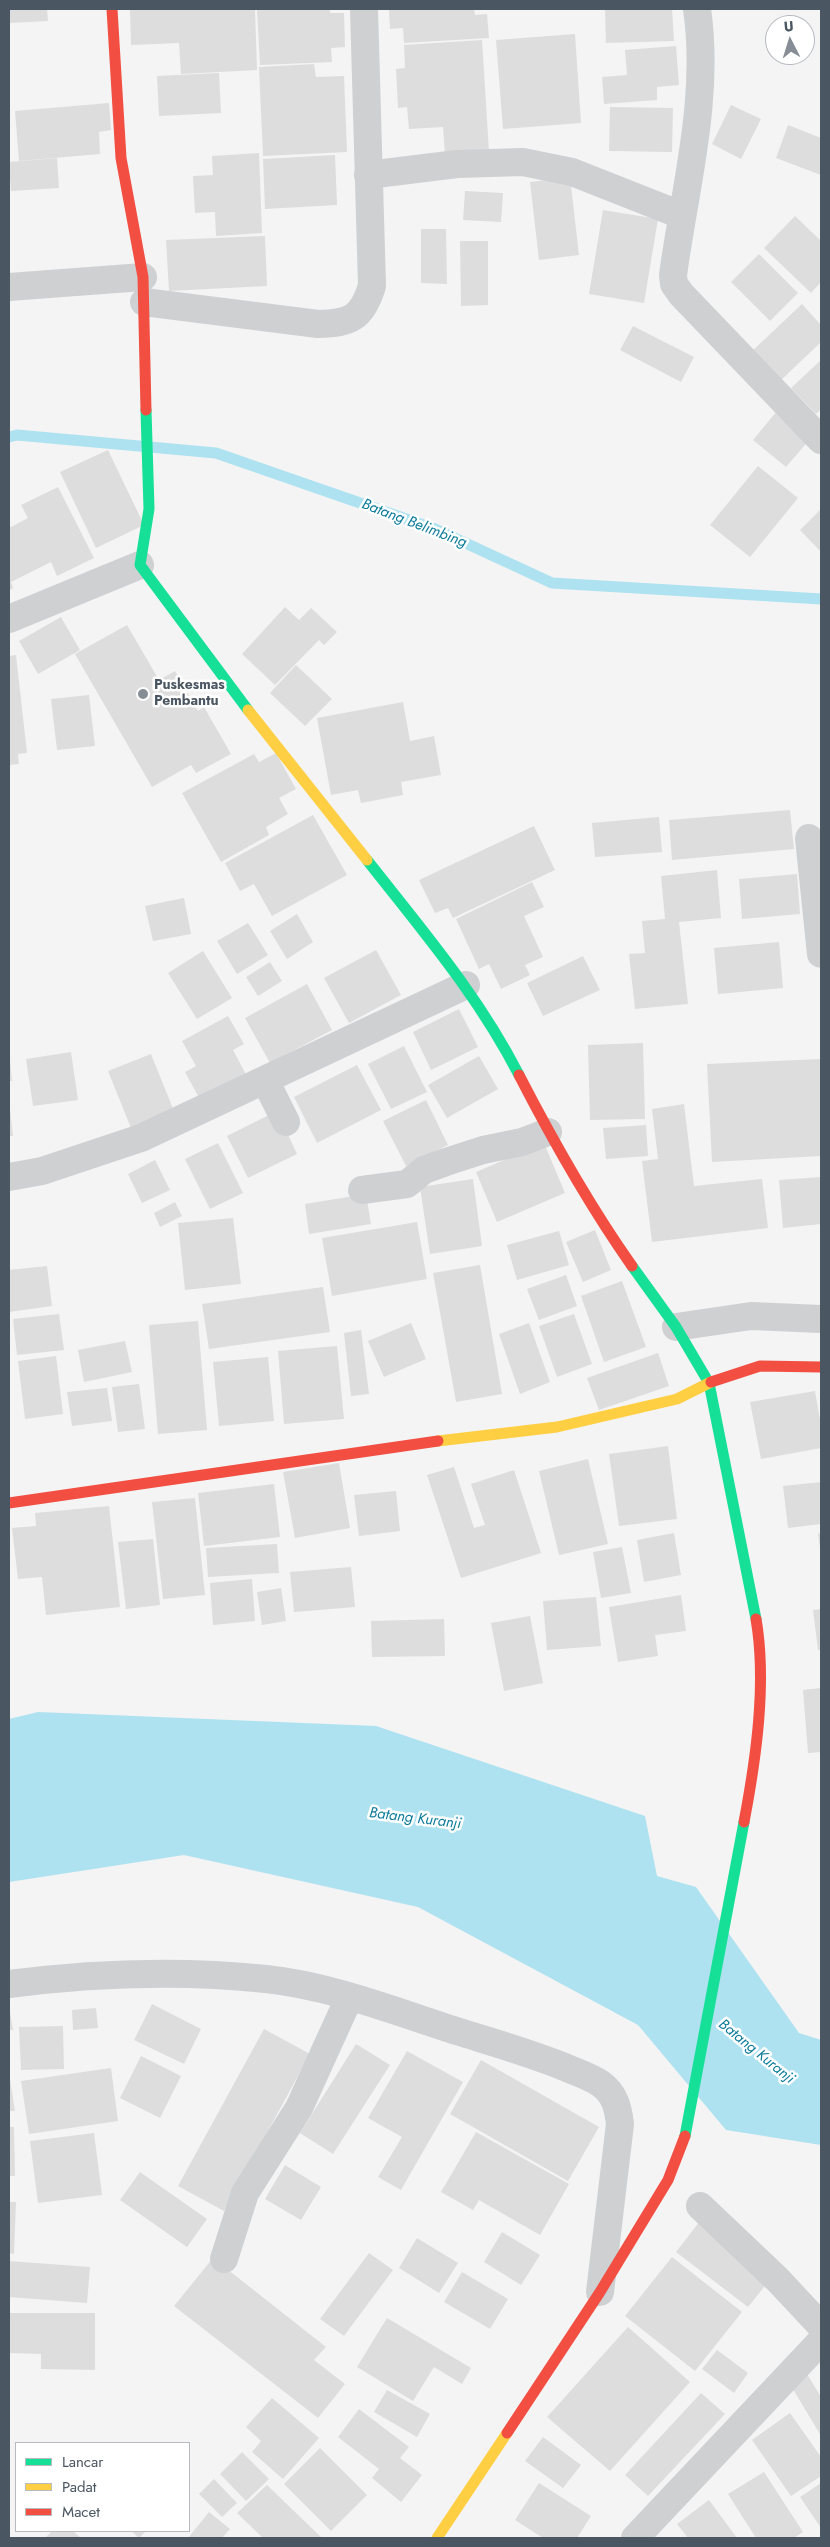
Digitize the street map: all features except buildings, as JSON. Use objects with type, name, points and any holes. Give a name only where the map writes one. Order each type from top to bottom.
[{"type":"street","points":[[112,9],[121,158],[143,290],[149,509],[140,565],[209,660],[466,985],[502,1040],[548,1132],[599,1219],[676,1327],[709,1383],[746,1562],[757,1626],[760,1677],[753,1774],[683,2146],[668,2180],[600,2292],[437,2538]]},
{"type":"street","points":[[9,287],[143,290],[300,323],[318,324],[347,321],[362,309],[372,286],[364,9]]},
{"type":"street","points":[[697,9],[701,34],[701,91],[673,275],[677,289],[821,440]]},
{"type":"street","points":[[368,174],[457,164],[523,162],[572,172],[681,215]]},
{"type":"street","points":[[9,619],[140,565]]},
{"type":"street","points":[[809,838],[821,954]]},
{"type":"street","points":[[9,1178],[76,1161],[141,1138],[466,985]]},
{"type":"street","points":[[265,1080],[286,1122]]},
{"type":"street","points":[[362,1190],[407,1184],[424,1170],[483,1150],[522,1142],[548,1132]]},
{"type":"street","points":[[676,1327],[750,1316],[821,1319]]},
{"type":"street","points":[[9,1503],[387,1447],[558,1427],[677,1399],[709,1383],[760,1366],[821,1367]]},
{"type":"street","points":[[9,1984],[90,1977],[179,1973],[268,1979],[310,1987],[349,1998],[537,2056],[587,2076],[602,2084],[613,2095],[618,2109],[620,2124],[600,2292]]},
{"type":"street","points":[[224,2259],[246,2193],[299,2108],[349,1998]]},
{"type":"street","points":[[700,2206],[778,2280],[821,2326]]},
{"type":"street","points":[[635,2538],[821,2340]]},
{"type":"water","name":"Batang Kuranji","points":[[38,1712],[376,1726],[645,1816],[657,1876],[696,1887],[799,2033],[821,2040],[821,2145],[726,2130],[638,2025],[418,1907],[184,1855],[9,1882],[9,1719]]},
{"type":"waterway","name":"Batang Belimbing","points":[[9,437],[17,435],[216,453],[435,529],[552,583],[821,599]]},
{"type":"traffic: fast","points":[[146,410],[149,509],[140,565],[248,710]]},
{"type":"traffic: fast","points":[[367,860],[467,990],[486,1018],[519,1075]]},
{"type":"traffic: fast","points":[[632,1266],[676,1327],[709,1383],[756,1619]]},
{"type":"traffic: fast","points":[[685,2136],[744,1822]]},
{"type":"traffic: slow","points":[[248,710],[367,860]]},
{"type":"traffic: slow","points":[[438,1441],[557,1427],[677,1399],[711,1382]]},
{"type":"traffic: slow","points":[[437,2538],[507,2433]]},
{"type":"traffic: jam","points":[[112,9],[121,158],[143,277],[146,410]]},
{"type":"traffic: jam","points":[[519,1075],[572,1172],[632,1266]]},
{"type":"traffic: jam","points":[[711,1382],[760,1366],[821,1367]]},
{"type":"traffic: jam","points":[[9,1503],[438,1441]]},
{"type":"traffic: jam","points":[[744,1822],[759,1721],[760,1669],[756,1619]]},
{"type":"traffic: jam","points":[[507,2433],[600,2292],[668,2180],[685,2136]]},
{"type":"place","name":"Puskesmas Pembantu","points":[[143,694]]}]
